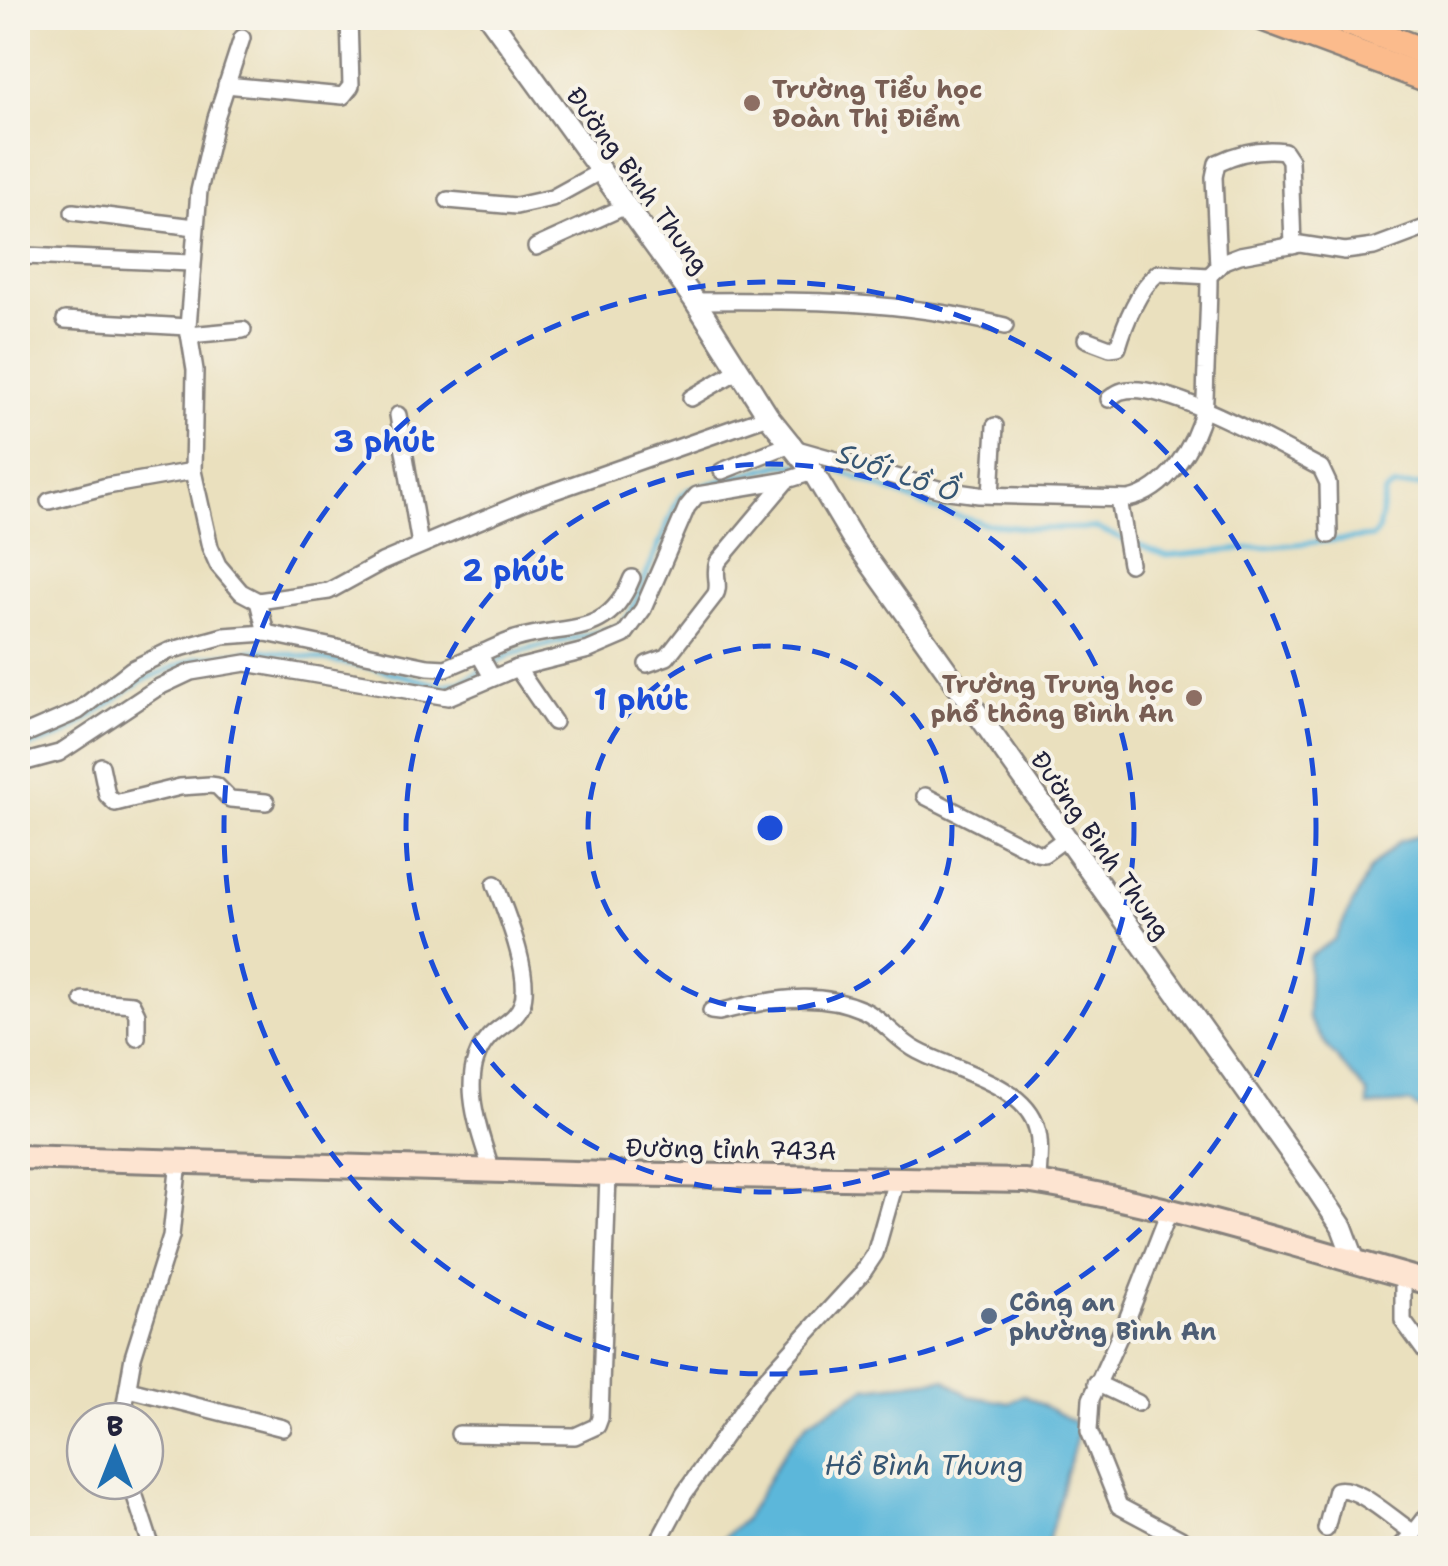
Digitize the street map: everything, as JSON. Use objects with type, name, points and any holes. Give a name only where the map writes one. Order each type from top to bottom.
[{"type":"main road","points":[[1263,18],[1430,80]]},
{"type":"main road","points":[[1337,18],[1430,54]]},
{"type":"main road","name":"Đường tỉnh 743A","points":[[18,1157],[1038,1183],[1169,1212],[1430,1282]]},
{"type":"street","points":[[226,86],[343,96],[350,86],[350,18]]},
{"type":"street","name":"Đường Bình Thung","points":[[490,18],[694,301],[768,416],[802,457],[853,539],[1342,1227],[1355,1262]]},
{"type":"street","points":[[242,38],[207,150],[192,262],[188,331],[195,370],[194,471],[210,547],[218,565],[241,592],[258,600],[330,591],[420,546],[526,501],[768,416]]},
{"type":"street","points":[[722,472],[802,457],[910,483],[991,495],[1141,496],[1170,474],[1189,446],[1204,408],[1216,163],[1232,155],[1269,149],[1284,151],[1290,160],[1294,246]]},
{"type":"street","points":[[448,200],[516,206],[552,198],[601,171]]},
{"type":"street","points":[[536,247],[626,206]]},
{"type":"street","points":[[72,212],[196,227]]},
{"type":"street","points":[[1086,338],[1110,348],[1118,346],[1150,280],[1158,274],[1213,272],[1224,261],[1240,255],[1294,246],[1345,251],[1374,248],[1430,226]]},
{"type":"street","points":[[24,256],[192,262]]},
{"type":"street","points":[[694,301],[857,302],[946,312],[1005,326]]},
{"type":"street","points":[[65,320],[188,331],[243,330]]},
{"type":"street","points":[[691,398],[739,370]]},
{"type":"street","points":[[1109,399],[1124,390],[1204,408],[1321,468],[1328,483],[1329,534]]},
{"type":"street","points":[[398,414],[420,546]]},
{"type":"street","points":[[991,495],[995,426]]},
{"type":"street","points":[[647,664],[667,657],[716,596],[714,572],[718,562],[802,457]]},
{"type":"street","points":[[50,501],[107,486],[194,471]]},
{"type":"street","points":[[18,764],[58,752],[156,688],[191,672],[246,663],[448,697],[518,668],[588,650],[624,635],[643,609],[687,507],[697,495],[786,480]]},
{"type":"street","points":[[1119,498],[1129,558]]},
{"type":"street","points":[[18,736],[78,711],[132,669],[169,650],[224,636],[266,633],[446,668],[517,638],[596,622],[622,603],[632,578]]},
{"type":"street","points":[[258,600],[266,633]]},
{"type":"street","points":[[480,656],[492,677]]},
{"type":"street","points":[[518,668],[554,722]]},
{"type":"street","points":[[101,766],[107,795],[114,803],[180,787],[210,785],[230,798],[266,802]]},
{"type":"street","points":[[924,796],[1037,853],[1044,854],[1066,838]]},
{"type":"street","points":[[492,1171],[474,1112],[476,1069],[489,1037],[516,1014],[524,991],[507,915],[495,884]]},
{"type":"street","points":[[711,1011],[778,998],[826,999],[865,1011],[917,1051],[988,1082],[1026,1108],[1037,1127],[1038,1183]]},
{"type":"street","points":[[83,1000],[132,1004],[138,1014],[137,1038]]},
{"type":"street","points":[[126,1401],[134,1357],[171,1236],[179,1162]]},
{"type":"street","points":[[459,1434],[575,1436],[596,1426],[600,1418],[608,1174]]},
{"type":"street","points":[[656,1548],[684,1494],[760,1385],[862,1275],[875,1254],[896,1180]]},
{"type":"street","points":[[1169,1212],[1128,1317],[1096,1383],[1089,1431],[1119,1506],[1181,1538]]},
{"type":"street","points":[[1403,1275],[1403,1321],[1430,1358]]},
{"type":"street","points":[[1096,1383],[1138,1403]]},
{"type":"street","points":[[129,1389],[284,1428]]},
{"type":"street","points":[[1326,1529],[1336,1490],[1347,1487],[1414,1533]]},
{"type":"street","points":[[137,1501],[152,1548]]},
{"type":"street","points":[[1399,1548],[1430,1512]]},
{"type":"water","points":[[1430,833],[1430,1110],[1423,1112],[1409,1103],[1368,1106],[1368,1094],[1327,1047],[1308,1018],[1309,957],[1335,939],[1370,869],[1400,841]]},
{"type":"water","name":"Hồ Bình Thung","points":[[945,1379],[969,1396],[1010,1403],[1023,1395],[1080,1425],[1048,1542],[1053,1548],[712,1548],[745,1519],[786,1449],[809,1421],[866,1388]]},
{"type":"waterway","name":"Suối Lồ Ồ","points":[[18,750],[65,735],[141,681],[196,658],[262,650],[375,668],[442,686],[463,681],[511,654],[618,627],[630,614],[678,499],[688,490],[782,464],[801,465]]},
{"type":"waterway","name":"Suối Lồ Ồ","points":[[817,466],[829,466],[936,510],[986,524],[1034,529],[1095,528],[1166,556],[1372,537],[1378,531],[1385,493],[1393,487],[1430,485]]},
{"type":"place","name":"Trường Tiểu học Đoàn Thị Điểm","points":[[752,103]]},
{"type":"place","name":"Trường Trung học phổ thông Bình An","points":[[1194,698]]},
{"type":"place","name":"Công an phường Bình An","points":[[989,1316]]}]
